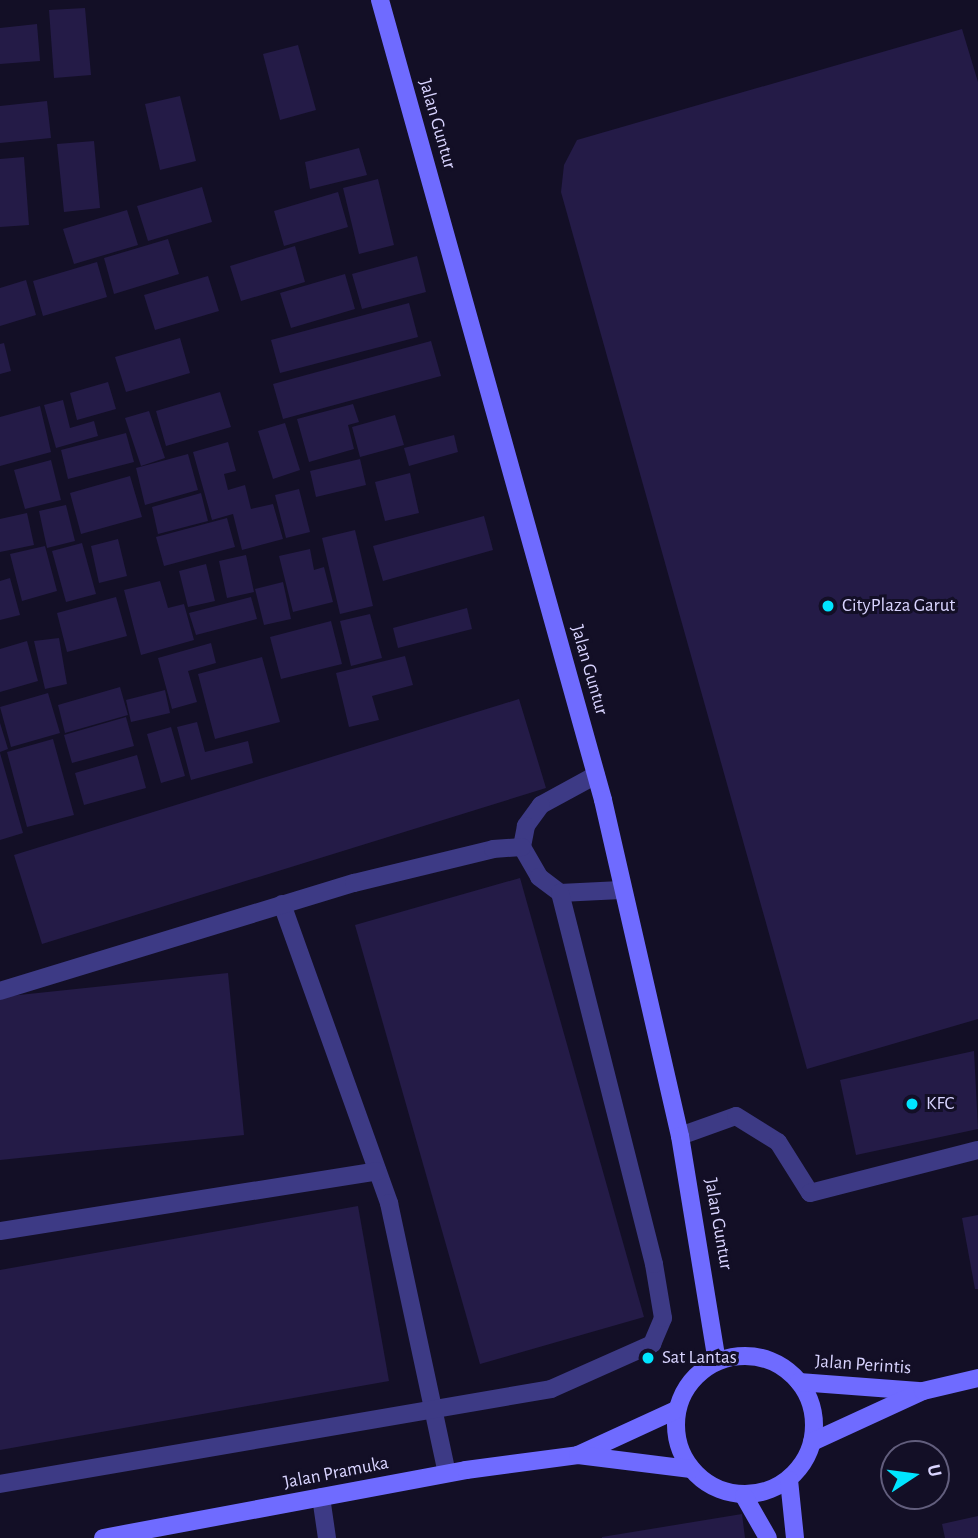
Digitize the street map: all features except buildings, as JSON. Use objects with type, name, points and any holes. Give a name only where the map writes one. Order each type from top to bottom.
[{"type":"street","name":"Jalan Guntur","points":[[380,0],[596,775],[680,1136],[717,1361]]},
{"type":"street","points":[[789,1480],[744,1496],[715,1488],[691,1469],[677,1441],[676,1410],[696,1375],[717,1361],[765,1358],[799,1382],[813,1411],[812,1442],[789,1480],[795,1538]]},
{"type":"street","name":"Jalan Perintis","points":[[812,1442],[923,1391],[978,1378]]},
{"type":"street","name":"Jalan Perintis","points":[[799,1382],[923,1391]]},
{"type":"street","name":"Jalan Pramuka","points":[[578,1455],[676,1410]]},
{"type":"street","name":"Jalan Pramuka","points":[[103,1538],[447,1473],[578,1455],[691,1469]]},
{"type":"street","points":[[744,1496],[768,1538]]},
{"type":"lane","points":[[0,1484],[432,1412],[551,1389],[652,1344],[663,1318],[560,893],[539,877],[522,847],[526,826],[541,805],[596,775]]},
{"type":"lane","points":[[0,991],[282,904],[493,849],[522,847]]},
{"type":"lane","points":[[560,893],[621,890]]},
{"type":"lane","points":[[282,904],[377,1171],[447,1473]]},
{"type":"lane","points":[[680,1136],[736,1116],[778,1142],[810,1193],[978,1150]]},
{"type":"lane","points":[[0,1231],[377,1171]]},
{"type":"lane","points":[[321,1497],[327,1538]]},
{"type":"place","name":"CityPlaza Garut","points":[[828,606]]},
{"type":"place","name":"KFC","points":[[912,1104]]},
{"type":"place","name":"Sat Lantas","points":[[648,1358]]}]
